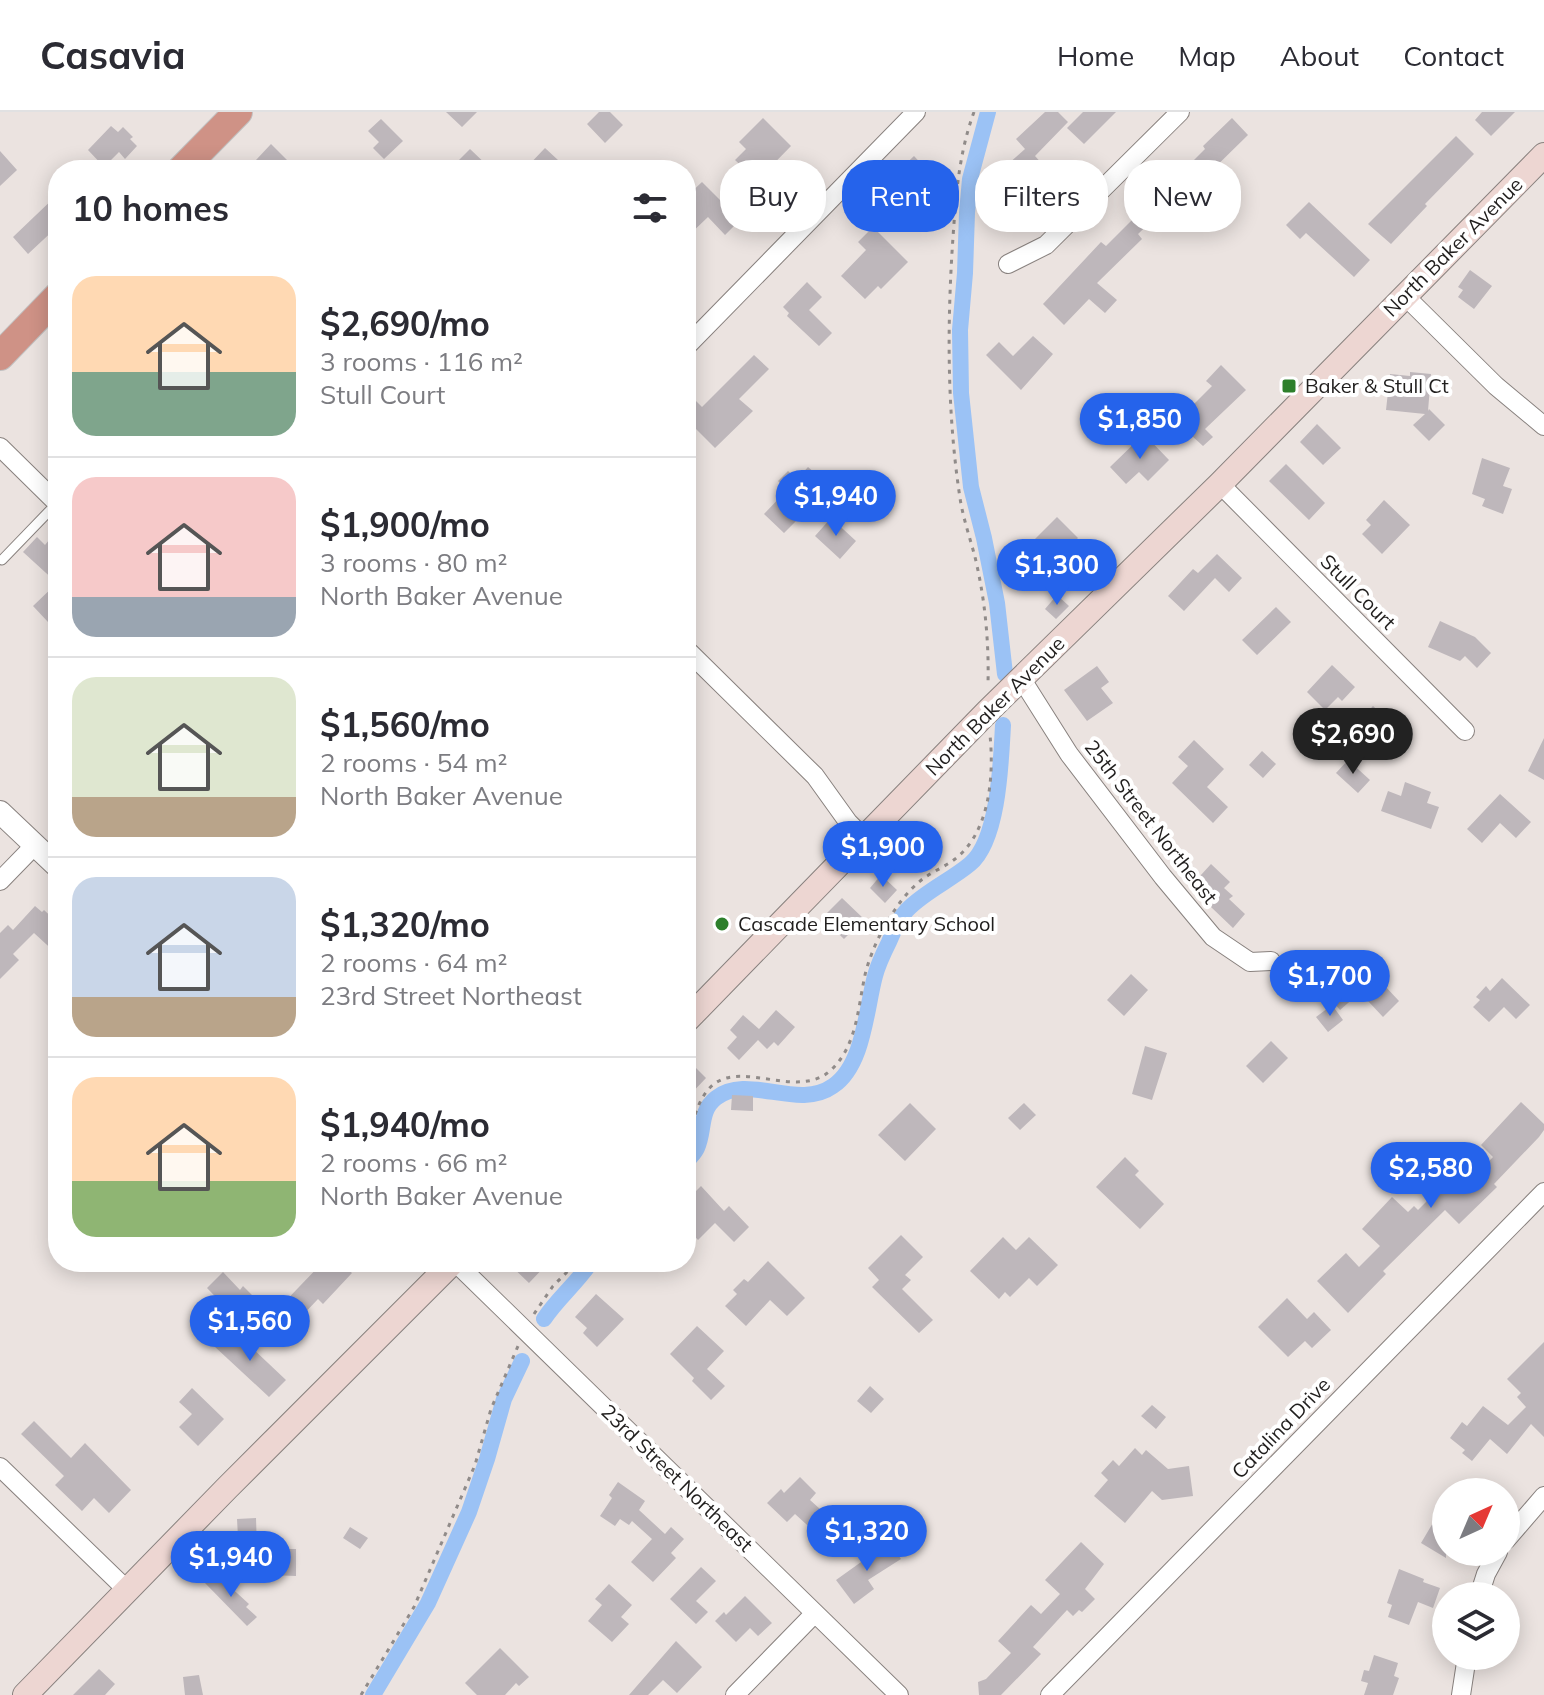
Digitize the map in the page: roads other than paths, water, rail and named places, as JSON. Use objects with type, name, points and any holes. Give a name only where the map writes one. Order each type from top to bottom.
[{"type":"highway","points":[[191,160],[238,112]]},
{"type":"highway","points":[[0,356],[48,306]]},
{"type":"main road","name":"North Baker Avenue","points":[[696,1011],[987,712],[1220,484],[1544,155]]},
{"type":"main road","points":[[25,1695],[444,1272]]},
{"type":"street","points":[[696,337],[916,112]]},
{"type":"street","points":[[1008,264],[1046,245],[1180,112]]},
{"type":"street","points":[[1405,296],[1496,386],[1544,426]]},
{"type":"street","points":[[0,447],[48,493]]},
{"type":"street","name":"Stull Court","points":[[1220,484],[1465,731]]},
{"type":"street","points":[[696,659],[815,776],[848,822],[864,838]]},
{"type":"street","name":"25th Street Northeast","points":[[1021,678],[1069,754],[1213,937],[1250,962],[1271,961]]},
{"type":"street","points":[[0,812],[48,857]]},
{"type":"street","points":[[0,881],[35,845]]},
{"type":"street","name":"Catalina Drive","points":[[1050,1695],[1544,1192]]},
{"type":"street","name":"23rd Street Northeast","points":[[464,1272],[899,1695]]},
{"type":"street","points":[[0,1467],[127,1590]]},
{"type":"street","points":[[1520,1524],[1544,1496]]},
{"type":"street","points":[[735,1695],[815,1613]]},
{"type":"street","points":[[1461,1695],[1465,1670]]},
{"type":"lane","points":[[2,560],[48,513]]},
{"type":"waterway","points":[[988,112],[970,179],[960,330],[961,393],[971,487],[997,603],[1005,674]]},
{"type":"waterway","points":[[696,1149],[707,1109],[716,1098],[729,1091],[743,1089],[804,1095],[819,1093],[843,1077],[858,1051],[876,972],[899,921],[921,897],[970,864],[980,853],[997,799],[1003,725]]},
{"type":"waterway","points":[[544,1319],[584,1272]]},
{"type":"waterway","points":[[373,1695],[428,1603],[469,1512],[504,1399],[522,1361]]},
{"type":"place","name":"Baker & Stull Ct","points":[[1289,386]]},
{"type":"place","name":"Cascade Elementary School","points":[[722,924]]}]
